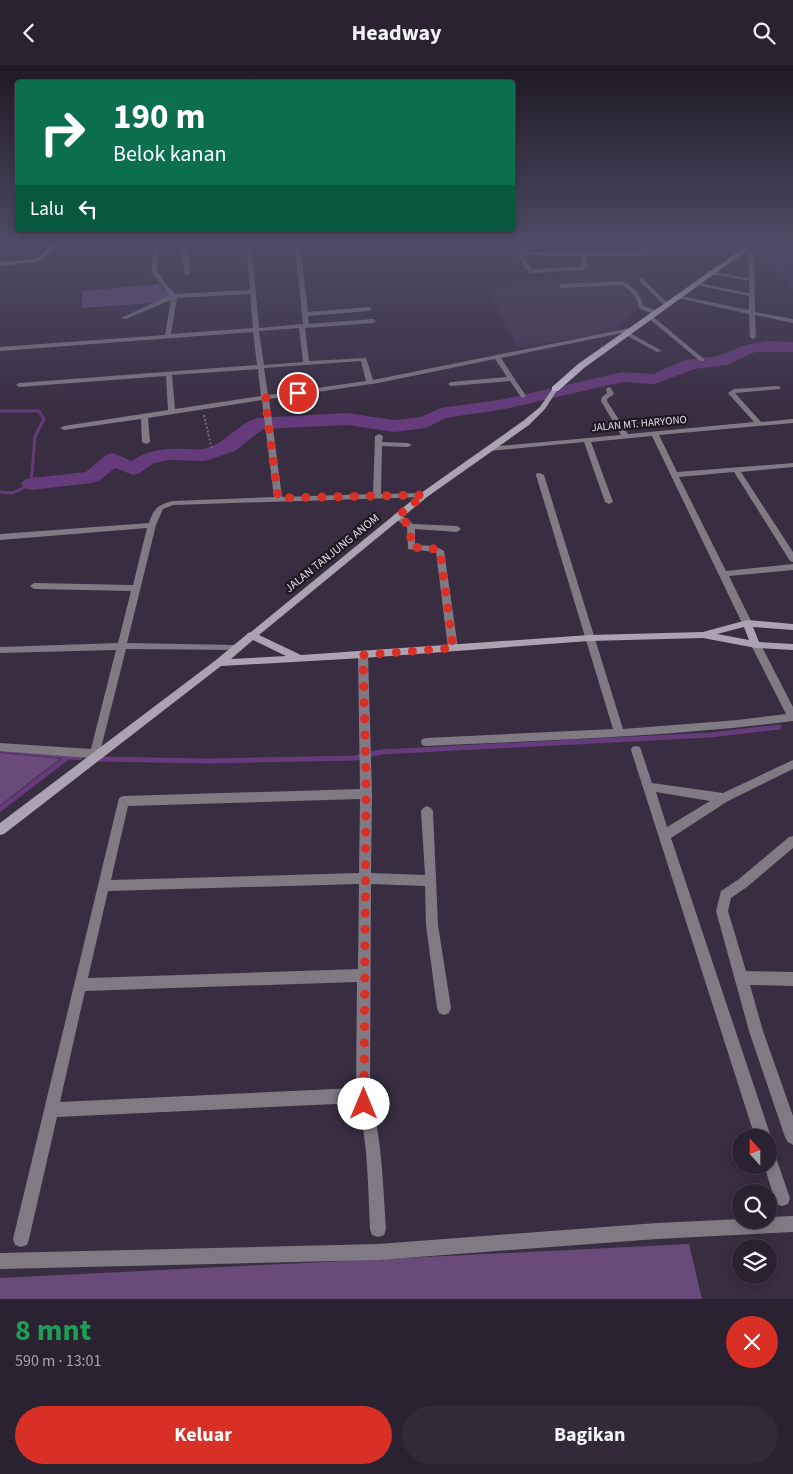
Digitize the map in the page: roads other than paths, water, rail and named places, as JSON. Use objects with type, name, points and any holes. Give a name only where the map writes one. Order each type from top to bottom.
[{"type":"main road","name":"JALAN TANJUNG ANOM","points":[[552,393],[581,366],[669,302]]},
{"type":"street","points":[[124,318],[161,302]]},
{"type":"street","points":[[168,336],[173,302]]},
{"type":"street","points":[[254,302],[260,365],[278,498]]},
{"type":"street","points":[[303,302],[306,363]]},
{"type":"street","points":[[698,302],[793,321]]},
{"type":"street","points":[[753,302],[753,337]]},
{"type":"street","points":[[304,314],[369,309]]},
{"type":"street","points":[[652,314],[702,360]]},
{"type":"street","points":[[0,349],[373,321]]},
{"type":"street","points":[[64,427],[370,382],[628,331],[660,351]]},
{"type":"street","points":[[497,357],[523,396]]},
{"type":"street","points":[[19,385],[260,365],[364,359],[370,382]]},
{"type":"street","points":[[169,373],[172,411]]},
{"type":"street","points":[[451,383],[512,379]]},
{"type":"street","points":[[759,424],[731,393],[734,391],[778,388]]},
{"type":"street","points":[[609,389],[612,393],[603,399],[626,435]]},
{"type":"street","name":"JALAN TANJUNG ANOM","points":[[0,830],[219,663],[424,495],[533,418],[543,409],[552,393]]},
{"type":"street","points":[[144,415],[146,442]]},
{"type":"street","name":"JALAN MT. HARYONO","points":[[488,449],[793,421]]},
{"type":"street","points":[[426,742],[619,733],[738,724],[793,717],[756,645],[748,623],[654,433]]},
{"type":"street","points":[[586,439],[609,502]]},
{"type":"street","points":[[377,495],[379,440],[408,445]]},
{"type":"street","points":[[674,475],[793,465]]},
{"type":"street","points":[[736,470],[793,559]]},
{"type":"street","points":[[540,475],[619,733]]},
{"type":"street","points":[[0,747],[95,756],[157,509],[173,503],[278,498],[424,495]]},
{"type":"street","points":[[398,516],[410,526],[457,529]]},
{"type":"street","points":[[0,537],[152,525]]},
{"type":"street","points":[[410,526],[411,547],[440,551],[453,648]]},
{"type":"street","points":[[724,575],[793,567]]},
{"type":"street","points":[[34,586],[137,588]]},
{"type":"street","points":[[703,635],[748,623],[793,627]]},
{"type":"street","points":[[251,635],[302,659]]},
{"type":"street","points":[[219,663],[363,655],[589,638],[703,635],[756,645],[793,647]]},
{"type":"street","points":[[0,649],[124,646],[236,648]]},
{"type":"street","points":[[363,655],[366,745],[363,1095],[369,1118],[374,1162],[378,1229]]},
{"type":"street","points":[[636,750],[650,787],[759,1129]]},
{"type":"street","points":[[665,835],[724,798],[793,764]]},
{"type":"street","points":[[650,787],[724,798]]},
{"type":"street","points":[[21,1239],[123,801],[366,794]]},
{"type":"street","points":[[427,811],[432,925],[444,1009]]},
{"type":"street","points":[[793,841],[743,883],[725,895],[722,911],[756,1031],[793,1137]]},
{"type":"street","points":[[103,886],[364,878],[431,881]]},
{"type":"street","points":[[80,985],[365,975]]},
{"type":"street","points":[[742,978],[793,979]]},
{"type":"street","points":[[51,1110],[363,1095]]},
{"type":"street","points":[[774,1174],[782,1198]]},
{"type":"street","points":[[0,1261],[378,1252],[657,1231],[793,1224]]},
{"type":"lane","points":[[640,302],[641,307],[652,314]]},
{"type":"waterway","points":[[31,484],[92,477],[113,459],[133,469],[147,459],[169,454],[204,455],[228,447],[258,424],[347,419],[394,426],[426,422],[441,413],[505,404],[622,377],[655,379],[691,364],[721,361],[751,348],[767,346],[793,347]]},
{"type":"waterway","points":[[0,411],[39,411],[44,419],[35,437],[31,484],[13,493],[0,492]]},
{"type":"waterway","points":[[99,759],[208,761],[355,758],[380,752],[710,735],[779,727]]},
{"type":"waterway","points":[[0,750],[80,758]]},
{"type":"waterway","points":[[0,809],[68,757]]}]
